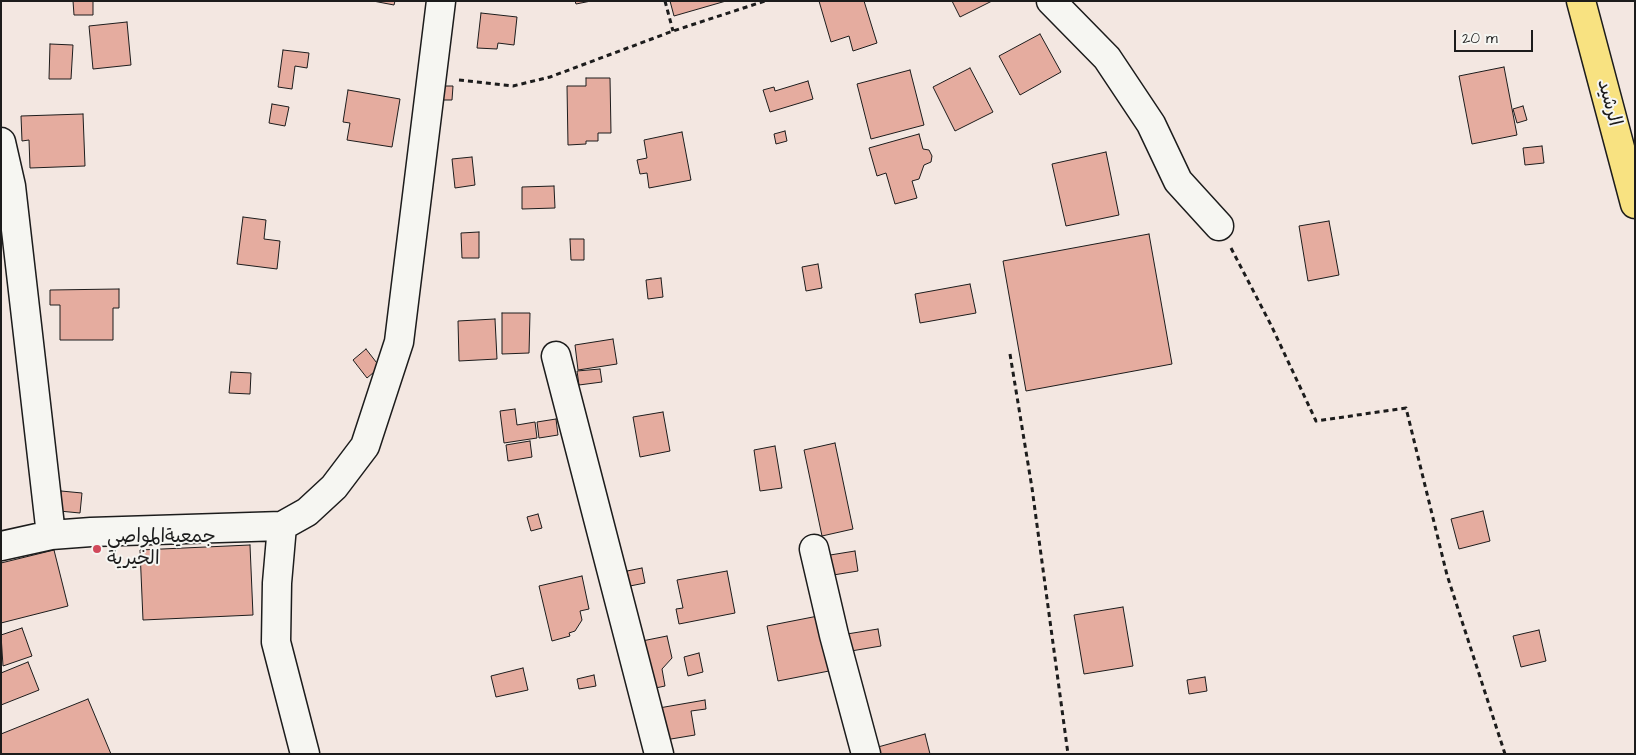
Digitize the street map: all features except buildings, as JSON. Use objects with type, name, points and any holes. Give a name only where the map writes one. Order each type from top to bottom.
[{"type":"main road","name":"الرشيد","points":[[1581,1],[1635,204]]},
{"type":"street","points":[[1,546],[51,535],[282,526],[307,512],[334,487],[365,446],[399,342],[441,1]]},
{"type":"street","points":[[1051,1],[1106,58],[1151,124],[1178,181],[1218,226]]},
{"type":"street","points":[[1,142],[11,186],[51,535]]},
{"type":"street","points":[[556,356],[659,754]]},
{"type":"street","points":[[282,526],[277,583],[276,642],[305,754]]},
{"type":"street","points":[[814,550],[866,754]]},
{"type":"path","points":[[665,1],[673,30]]},
{"type":"path","points":[[431,76],[513,86],[550,77],[673,30],[765,1]]},
{"type":"path","points":[[1218,226],[1271,324],[1316,420],[1406,408],[1447,575],[1505,754]]},
{"type":"path","points":[[1010,354],[1032,488],[1068,754]]},
{"type":"place","name":"جمعيةالمواصي الخيرية","points":[[97,549]]}]
